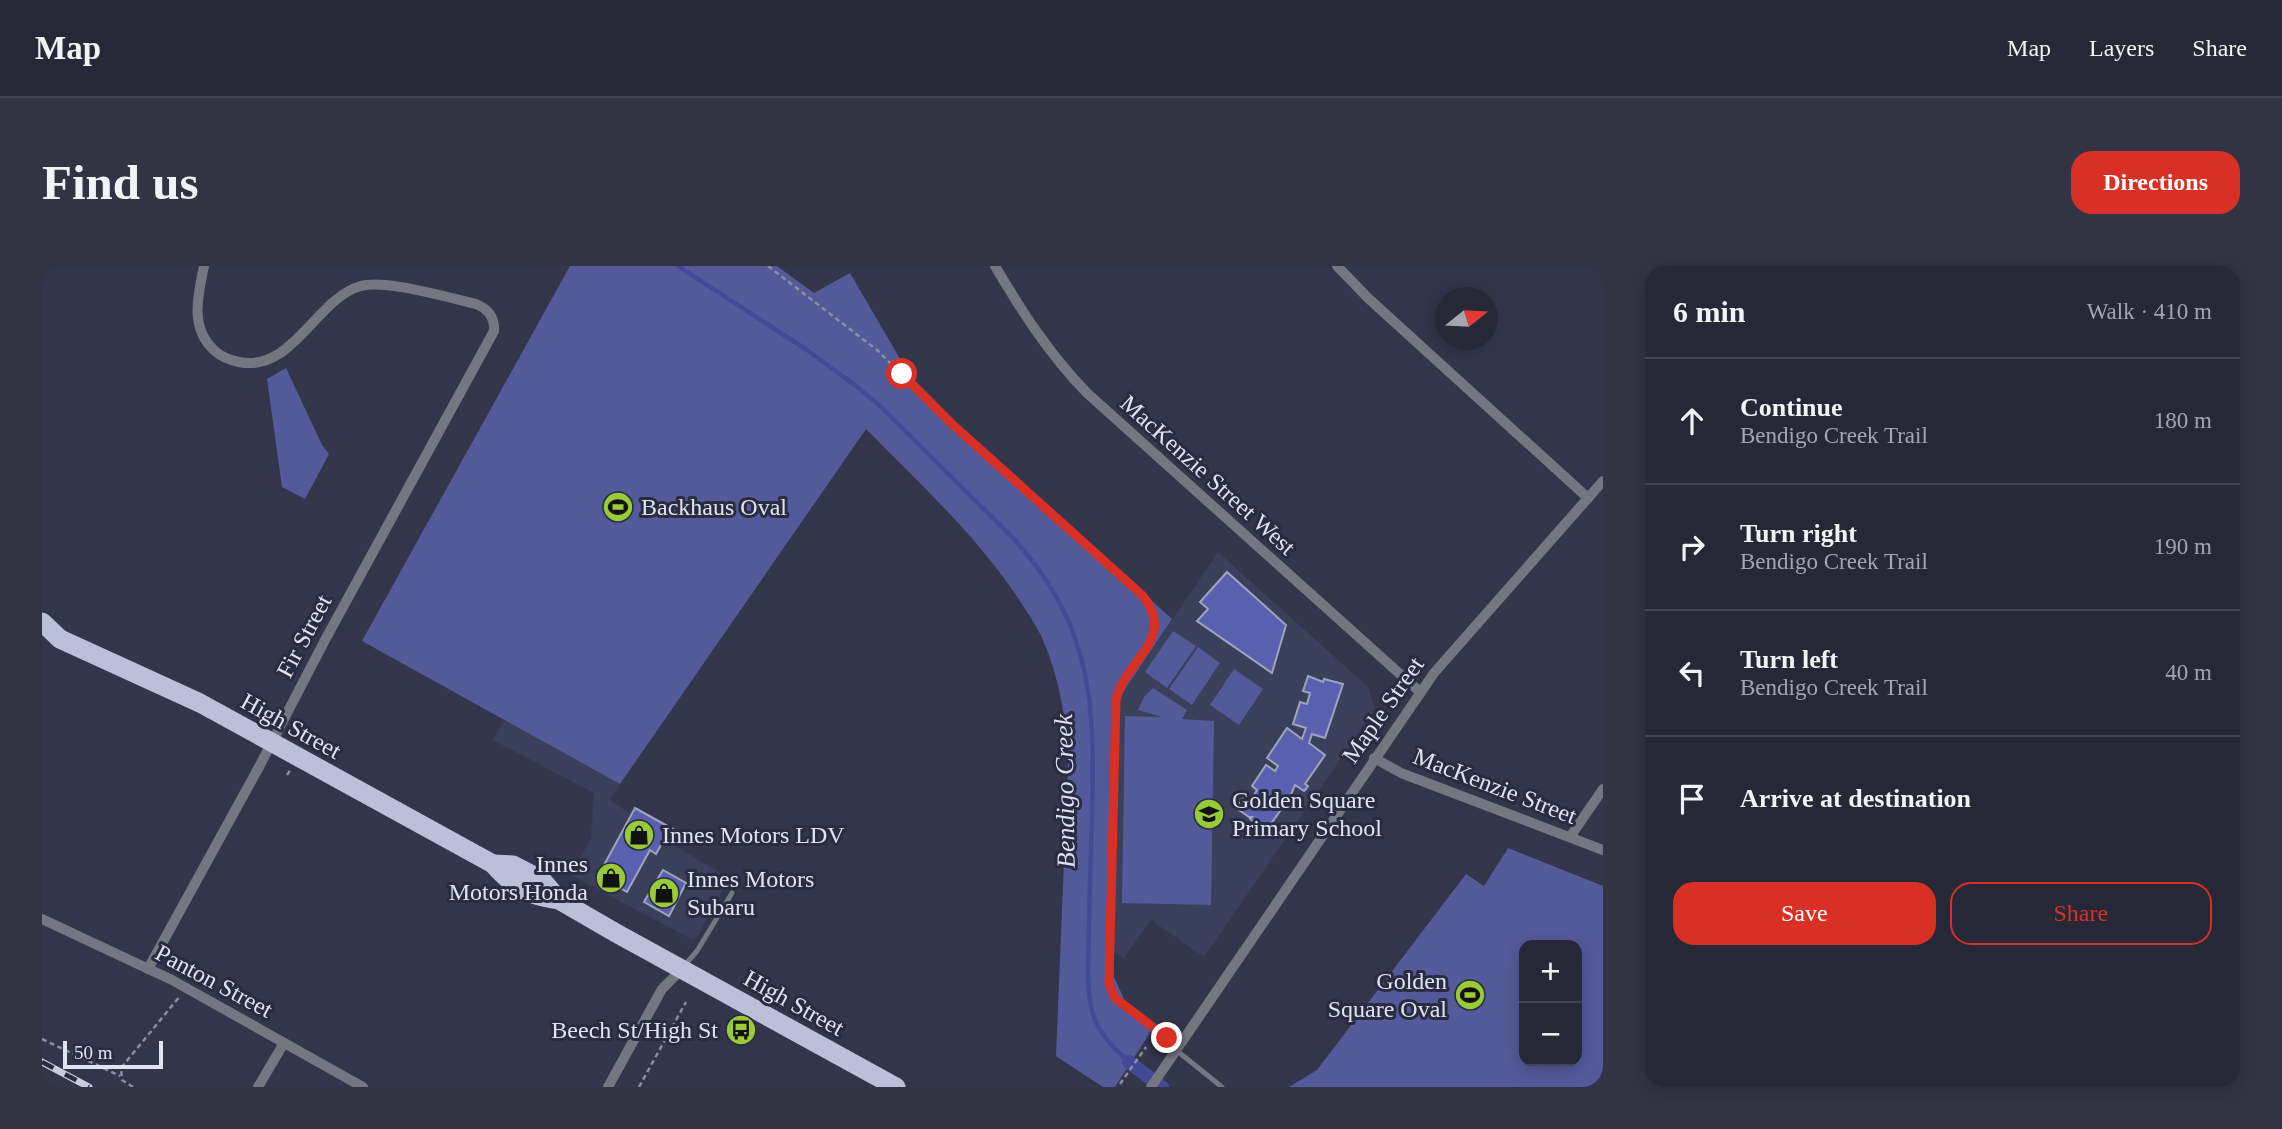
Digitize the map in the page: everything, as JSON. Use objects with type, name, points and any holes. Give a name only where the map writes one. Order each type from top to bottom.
[{"type":"highway","name":"High Street","points":[[42,622],[51,638],[189,698],[493,864],[513,865],[532,875],[541,880],[559,900],[896,1087]]},
{"type":"street","name":"Fir Street","points":[[148,969],[272,743],[325,640],[491,340],[495,323],[487,310],[476,304],[372,284],[346,292],[274,357],[265,361],[243,363],[215,351],[200,331],[196,309],[204,266]]},
{"type":"street","name":"MacKenzie Street West","points":[[995,266],[1054,357],[1087,393],[1420,692]]},
{"type":"street","points":[[1336,266],[1367,298],[1588,498]]},
{"type":"street","name":"Maple Street","points":[[1150,1087],[1420,692],[1464,637],[1603,481]]},
{"type":"street","name":"MacKenzie Street","points":[[1374,758],[1401,773],[1603,850]]},
{"type":"street","points":[[1570,837],[1603,789]]},
{"type":"street","name":"Panton Street","points":[[42,919],[186,988],[363,1087]]},
{"type":"street","points":[[608,1087],[662,989],[682,969]]},
{"type":"street","points":[[258,1087],[284,1043]]},
{"type":"lane","points":[[682,969],[697,951],[732,892]]},
{"type":"lane","points":[[1176,1050],[1222,1087]]},
{"type":"path","points":[[768,266],[877,350],[952,424],[1142,595],[1150,606],[1155,620],[1152,638],[1121,686],[1116,701],[1109,984],[1115,998],[1167,1038],[1176,1050]]},
{"type":"path","points":[[120,1076],[121,1068],[186,988]]},
{"type":"path","points":[[639,1087],[686,1002]]},
{"type":"path","points":[[42,1039],[120,1076],[125,1083],[134,1087]]},
{"type":"path","points":[[1120,1084],[1146,1047]]},
{"type":"shaded area","points":[[570,266],[777,266],[814,293],[850,273],[910,376],[958,425],[1172,619],[1120,697],[1119,705],[1113,975],[1125,1001],[1155,1025],[1115,1087],[1103,1087],[1056,1056],[1068,765],[1061,701],[1049,655],[1030,617],[1000,572],[945,509],[866,429],[620,784],[362,641]]},
{"type":"shaded area","points":[[286,368],[322,445],[329,454],[305,499],[282,487],[267,379]]},
{"type":"shaded area","name":"Golden Square Primary School","points":[[1218,552],[1368,687],[1375,709],[1204,957],[1151,920],[1124,958],[1113,952],[1120,697]]},
{"type":"shaded area","points":[[1173,631],[1196,646],[1167,688],[1145,672]]},
{"type":"shaded area","points":[[1198,647],[1220,663],[1192,705],[1169,689]]},
{"type":"shaded area","points":[[1234,669],[1263,689],[1239,725],[1210,705]]},
{"type":"shaded area","points":[[1153,688],[1187,710],[1182,719],[1214,721],[1211,905],[1122,903],[1125,716],[1162,717],[1138,710],[1144,697]]},
{"type":"shaded area","points":[[504,720],[620,784],[610,800],[629,813],[633,807],[673,829],[667,841],[729,878],[698,936],[693,940],[571,875],[591,838],[594,793],[493,740]]},
{"type":"shaded area","points":[[1508,848],[1603,886],[1603,1087],[1289,1087],[1317,1070],[1466,874],[1484,886]]},
{"type":"building","points":[[1227,572],[1286,625],[1272,673],[1197,621],[1208,609],[1200,602]]},
{"type":"building","points":[[1308,676],[1323,682],[1324,679],[1343,684],[1325,738],[1312,734],[1309,743],[1325,755],[1305,784],[1308,786],[1306,789],[1304,791],[1295,785],[1290,797],[1266,831],[1250,819],[1252,817],[1236,808],[1245,796],[1251,800],[1257,790],[1252,786],[1266,765],[1275,771],[1278,766],[1267,758],[1287,728],[1302,739],[1306,728],[1293,724],[1300,702],[1307,704],[1310,693],[1303,691]]},
{"type":"building","points":[[635,808],[673,829],[656,854],[650,850],[627,892],[598,876]]},
{"type":"building","name":"Innes Motors Subaru","points":[[663,870],[686,883],[669,916],[644,902]]},
{"type":"waterway","name":"Bendigo Creek","points":[[678,266],[807,350],[879,405],[1016,541],[1043,575],[1058,600],[1071,627],[1082,663],[1092,730],[1088,970],[1090,999],[1101,1032],[1129,1062]]},
{"type":"waterway","name":"Bendigo Creek","points":[[1129,1062],[1162,1087]]},
{"type":"railway","points":[[42,1062],[89,1087]]},
{"type":"place","name":"Backhaus Oval","points":[[618,507]]},
{"type":"place","name":"Golden Square Primary School","points":[[1209,814]]},
{"type":"place","name":"Innes Motors LDV","points":[[639,835]]},
{"type":"place","name":"Innes Motors Honda","points":[[611,878]]},
{"type":"place","name":"Innes Motors Subaru","points":[[664,893]]},
{"type":"place","name":"Golden Square Oval","points":[[1470,995]]},
{"type":"place","name":"Beech St/High St","points":[[741,1030]]},
{"type":"route","points":[[902,374],[952,424],[1142,595],[1153,612],[1155,620],[1152,638],[1121,686],[1116,701],[1109,984],[1115,998],[1167,1038]]}]
